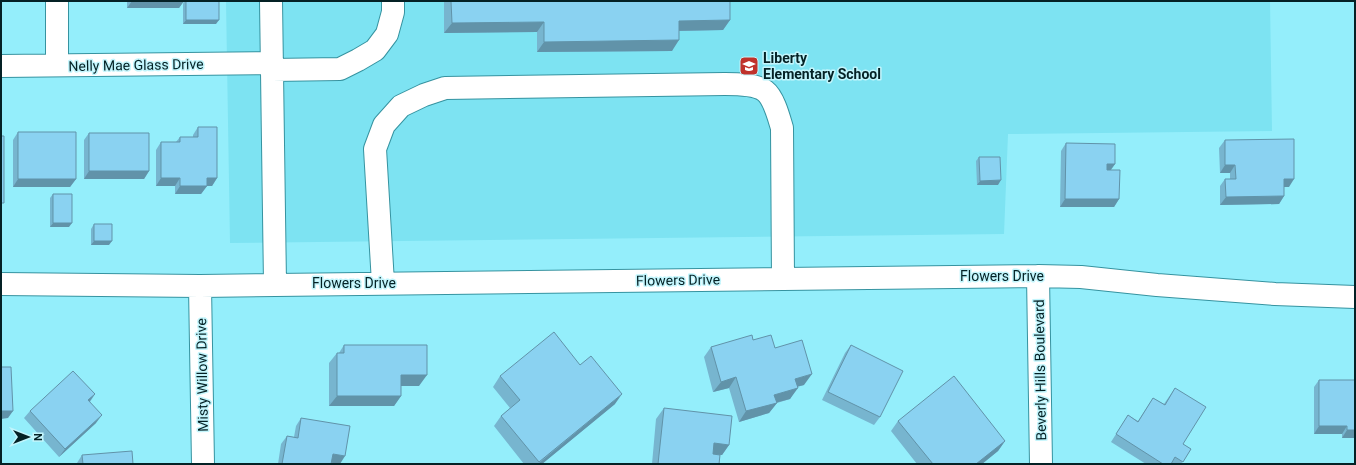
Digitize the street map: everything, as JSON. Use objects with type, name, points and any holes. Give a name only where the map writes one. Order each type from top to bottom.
[{"type":"street","points":[[56,1],[57,66]]},
{"type":"street","points":[[271,1],[275,284]]},
{"type":"street","name":"Nelly Mae Glass Drive","points":[[1,66],[272,66],[340,69],[375,50],[387,34],[393,12],[392,1]]},
{"type":"street","points":[[382,283],[375,149],[384,126],[401,106],[424,95],[445,88],[724,84],[747,85],[765,91],[776,106],[782,128],[783,279]]},
{"type":"street","name":"Flowers Drive","points":[[1,284],[200,286],[1038,276],[1082,277],[1275,294],[1355,297]]},
{"type":"street","name":"Beverly Hills Boulevard","points":[[1038,276],[1041,464]]},
{"type":"street","name":"Misty Willow Drive","points":[[200,286],[203,464]]},
{"type":"shaded area","name":"Liberty Elementary School","points":[[226,1],[1270,1],[1272,131],[1008,134],[1004,234],[230,243]]},
{"type":"building","points":[[186,1],[219,1],[219,20],[186,20]]},
{"type":"building","points":[[451,1],[730,1],[730,20],[679,21],[679,40],[544,42],[544,22],[452,23]]},
{"type":"building","points":[[198,127],[217,127],[217,178],[207,178],[207,186],[180,186],[180,178],[161,178],[161,142],[180,142],[180,137],[198,137]]},
{"type":"building","points":[[18,132],[76,132],[76,179],[18,179]]},
{"type":"building","points":[[89,133],[149,133],[149,171],[89,171]]},
{"type":"building","points":[[1,136],[4,136],[4,203],[1,203]]},
{"type":"building","points":[[1294,139],[1294,179],[1284,179],[1284,196],[1226,197],[1225,179],[1236,179],[1235,165],[1225,165],[1225,140]]},
{"type":"building","points":[[1066,143],[1115,144],[1115,164],[1107,164],[1107,170],[1120,170],[1119,199],[1065,199]]},
{"type":"building","points":[[979,157],[1000,157],[1001,180],[980,181]]},
{"type":"building","points":[[53,194],[72,194],[72,223],[53,223]]},
{"type":"building","points":[[94,224],[112,224],[112,241],[94,241]]},
{"type":"building","points":[[554,332],[580,365],[591,356],[622,394],[539,462],[501,416],[520,400],[500,376]]},
{"type":"building","points":[[752,335],[753,340],[771,335],[775,348],[802,340],[812,374],[795,379],[798,388],[774,395],[777,403],[746,411],[736,377],[721,382],[711,347]]},
{"type":"building","points":[[344,345],[427,345],[427,375],[401,375],[401,396],[337,396],[337,353],[344,353]]},
{"type":"building","points":[[851,345],[903,371],[880,417],[828,392]]},
{"type":"building","points":[[1,367],[11,367],[13,411],[1,411]]},
{"type":"building","points":[[73,371],[95,394],[88,400],[102,415],[65,449],[30,411]]},
{"type":"building","points":[[954,376],[1005,441],[976,464],[933,464],[898,421]]},
{"type":"building","points":[[1319,380],[1355,380],[1355,430],[1347,430],[1347,426],[1319,426]]},
{"type":"building","points":[[1175,388],[1206,407],[1183,444],[1191,449],[1183,462],[1175,457],[1171,464],[1163,464],[1116,434],[1128,415],[1138,422],[1153,398],[1165,405]]},
{"type":"building","points":[[664,408],[732,416],[729,445],[714,443],[713,454],[720,455],[719,464],[658,464]]},
{"type":"building","points":[[301,418],[350,426],[345,456],[333,454],[331,464],[282,464],[287,436],[298,438]]},
{"type":"building","points":[[132,451],[133,464],[83,464],[82,455]]},
{"type":"place","name":"Liberty Elementary School","points":[[749,66]]}]
